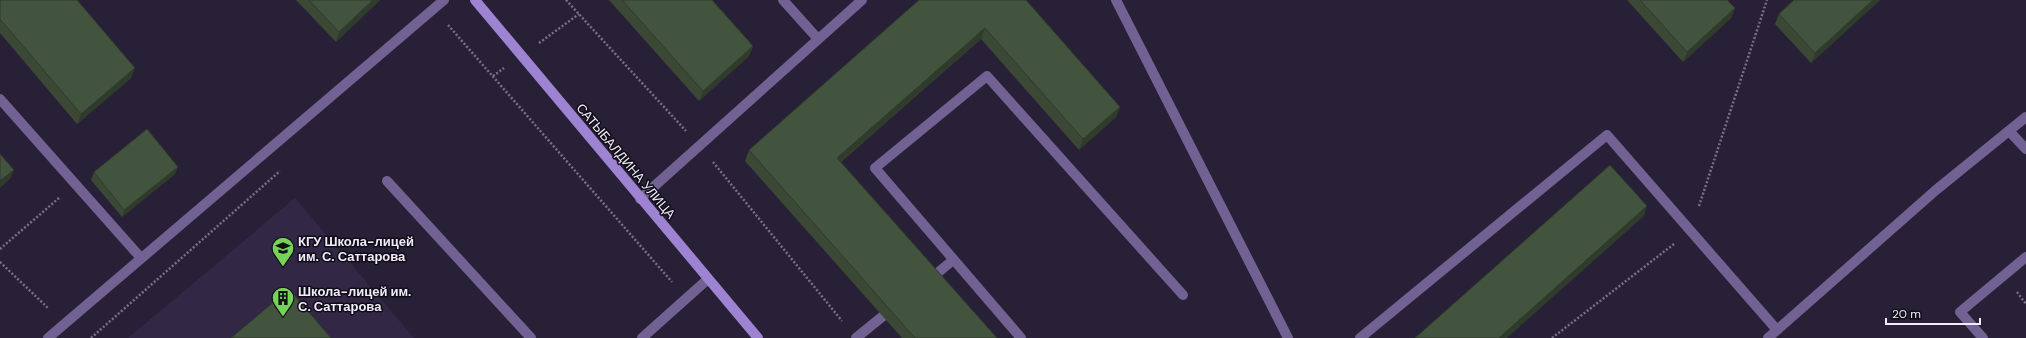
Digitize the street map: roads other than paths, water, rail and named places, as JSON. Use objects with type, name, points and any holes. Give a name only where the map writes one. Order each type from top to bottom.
[{"type":"street","points":[[48,338],[444,0]]},
{"type":"street","name":"САТЫБАЛДИНА УЛИЦА","points":[[475,0],[640,199],[758,338]]},
{"type":"street","points":[[783,0],[818,39]]},
{"type":"street","points":[[640,199],[862,0]]},
{"type":"street","points":[[1116,0],[1288,338]]},
{"type":"street","points":[[1021,338],[875,168],[987,76],[1183,295]]},
{"type":"street","points":[[0,99],[141,258]]},
{"type":"street","points":[[1768,338],[1936,190],[2026,117]]},
{"type":"street","points":[[2009,131],[2026,148]]},
{"type":"street","points":[[1360,338],[1607,135],[1777,330]]},
{"type":"street","points":[[387,181],[531,338]]},
{"type":"street","points":[[1983,338],[1960,312],[2026,257]]},
{"type":"street","points":[[917,289],[953,260]]},
{"type":"street","points":[[642,338],[708,279]]},
{"type":"street","points":[[856,338],[899,304]]},
{"type":"place","name":"КГУ Школа-лицей им. С. Саттарова","points":[[283,268]]},
{"type":"place","name":"Школа-лицей им. С. Саттарова","points":[[283,318]]}]
